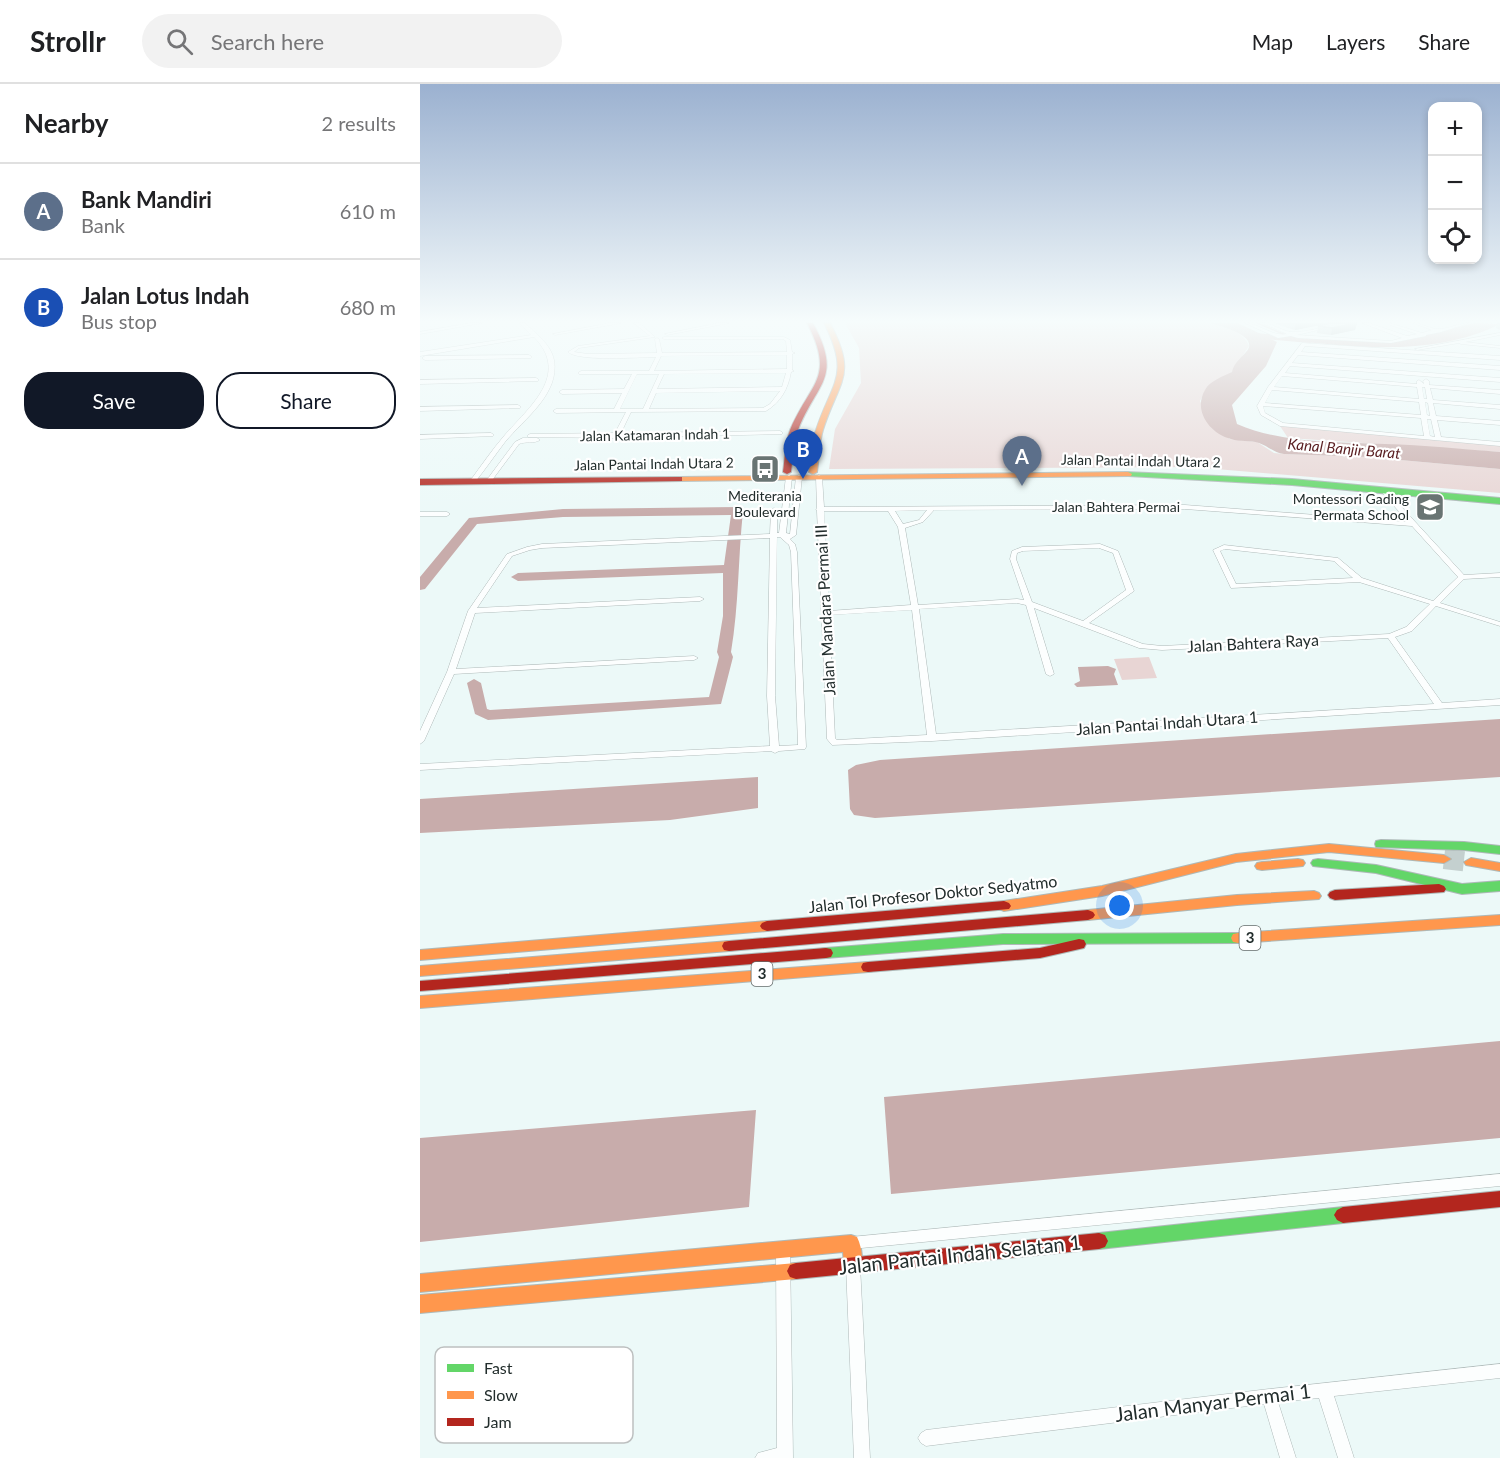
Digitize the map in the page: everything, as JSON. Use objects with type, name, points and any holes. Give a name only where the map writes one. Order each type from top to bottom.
[{"type":"main road","points":[[792,476],[792,439],[819,387]]},
{"type":"main road","points":[[817,478],[819,430],[838,387]]},
{"type":"main road","points":[[801,420],[823,421]]},
{"type":"main road","name":"Jalan Pantai Indah Utara 2","points":[[817,478],[1148,469],[1214,471],[1500,495]]},
{"type":"main road","name":"Jalan Pantai Indah Utara 2","points":[[420,482],[759,473],[817,478],[1151,474],[1221,476],[1500,501]]},
{"type":"main road","name":"Jalan Pantai Indah Utara 2","points":[[420,477],[482,479],[792,476]]},
{"type":"main road","points":[[1329,848],[1401,843],[1500,850]]},
{"type":"main road","name":"Jalan Tol Profesor Doktor Sedyatmo","points":[[420,955],[1027,904],[1102,891],[1236,858],[1329,848],[1444,859]]},
{"type":"main road","points":[[1471,862],[1500,867]]},
{"type":"main road","points":[[1318,863],[1376,869],[1462,889],[1500,892]]},
{"type":"main road","points":[[1150,878],[1298,864]]},
{"type":"main road","points":[[1335,895],[1500,886]]},
{"type":"main road","name":"Jalan Tol Profesor Doktor Sedyatmo","points":[[420,971],[1010,923],[1237,900],[1314,896]]},
{"type":"main road","name":"3","points":[[420,986],[1003,939],[1322,936],[1500,920]]},
{"type":"main road","name":"3","points":[[420,1002],[1031,953],[1103,938]]},
{"type":"main road","name":"Jalan Pantai Indah Selatan 1","points":[[420,1304],[853,1266],[1500,1199]]},
{"type":"main road","points":[[851,1243],[853,1266]]},
{"type":"main road","name":"Jalan Pantai Indah Selatan 1","points":[[420,1283],[851,1243]]},
{"type":"street","points":[[482,479],[534,407],[545,387]]},
{"type":"street","points":[[616,411],[628,387]]},
{"type":"street","points":[[645,411],[657,387]]},
{"type":"street","points":[[1419,387],[1427,437]]},
{"type":"street","points":[[1427,387],[1438,438]]},
{"type":"street","points":[[1429,387],[1500,392]]},
{"type":"street","points":[[1500,407],[1270,388],[1261,404],[1263,414],[1277,423],[1500,444]]},
{"type":"street","points":[[656,391],[783,389]]},
{"type":"street","points":[[556,411],[766,409],[783,389]]},
{"type":"street","points":[[562,392],[626,391]]},
{"type":"street","points":[[1261,404],[1500,423]]},
{"type":"street","points":[[420,409],[518,407]]},
{"type":"street","points":[[617,436],[629,411]]},
{"type":"street","name":"Jalan Katamaran Indah 1","points":[[530,436],[780,434]]},
{"type":"street","points":[[420,439],[490,435]]},
{"type":"street","points":[[420,439],[482,440]]},
{"type":"street","name":"Jalan Katamaran Indah 1","points":[[482,479],[519,441],[596,441]]},
{"type":"street","points":[[784,536],[792,476]]},
{"type":"street","points":[[775,750],[771,696],[784,536],[792,476]]},
{"type":"street","name":"Jalan Mandara Permai III","points":[[817,478],[831,739],[833,742]]},
{"type":"street","points":[[1384,491],[1462,577],[1500,575]]},
{"type":"street","name":"Jalan Bahtera Permai","points":[[819,510],[1195,507],[1412,524]]},
{"type":"street","points":[[890,508],[900,527],[915,607],[932,738]]},
{"type":"street","points":[[900,527],[921,521],[933,508]]},
{"type":"street","points":[[420,766],[802,747],[794,552],[784,536],[774,510]]},
{"type":"street","points":[[420,514],[447,513]]},
{"type":"street","points":[[420,741],[451,672],[472,610],[506,559],[518,551],[542,546],[784,536]]},
{"type":"street","points":[[1050,674],[1013,559],[1014,552],[1022,549],[1107,547],[1116,552],[1130,591],[1085,623]]},
{"type":"street","points":[[1359,580],[1336,559],[1224,547],[1216,550],[1234,586],[1359,580],[1500,624]]},
{"type":"street","name":"Jalan Bahtera Raya","points":[[825,613],[1017,601],[1085,623],[1142,646],[1162,648],[1390,636],[1409,629],[1437,605],[1462,577]]},
{"type":"street","points":[[472,610],[700,599]]},
{"type":"street","points":[[1390,636],[1440,706]]},
{"type":"street","points":[[451,672],[694,658]]},
{"type":"street","name":"Jalan Pantai Indah Utara 1","points":[[833,742],[932,738],[1500,702]]},
{"type":"street","name":"Jalan Pantai Indah Selatan 1","points":[[851,1243],[1500,1180]]},
{"type":"street","points":[[763,1458],[784,1457],[783,1249]]},
{"type":"street","points":[[853,1266],[862,1458]]},
{"type":"street","name":"Jalan Manyar Permai 1","points":[[926,1438],[1269,1396],[1500,1371]]},
{"type":"street","points":[[1324,1390],[1346,1458]]},
{"type":"street","points":[[1269,1396],[1288,1458]]},
{"type":"shaded area","points":[[859,387],[1207,387],[1200,401],[1214,430],[1230,439],[1257,442],[1274,453],[1367,457],[1500,469],[1500,493],[1192,467],[829,469],[835,429]]},
{"type":"shaded area","points":[[1278,423],[1500,445],[1500,452],[1288,438]]},
{"type":"shaded area","points":[[1149,657],[1157,678],[1122,680],[1114,659]]},
{"type":"water","name":"Kanal Banjir Barat","points":[[1207,387],[1248,387],[1232,405],[1237,424],[1255,431],[1310,441],[1414,445],[1500,452],[1500,469],[1367,457],[1284,454],[1259,443],[1234,440],[1216,432],[1202,413],[1201,405]]},
{"type":"water","points":[[1108,666],[1116,669],[1114,674],[1118,685],[1077,687],[1074,684],[1080,681],[1078,667]]},
{"type":"water","points":[[1500,719],[1500,777],[875,818],[854,815],[850,809],[848,770],[856,765],[880,760]]},
{"type":"water","points":[[758,777],[758,808],[670,820],[420,833],[420,799]]},
{"type":"water","points":[[1500,1041],[1500,1138],[891,1194],[884,1097]]},
{"type":"water","points":[[756,1110],[749,1207],[420,1242],[420,1138]]},
{"type":"waterway","points":[[420,586],[473,521],[563,513],[737,511],[730,569]]},
{"type":"waterway","points":[[474,683],[480,711],[488,715],[716,701],[726,657],[724,652],[730,616],[730,569]]},
{"type":"waterway","points":[[518,577],[730,569]]},
{"type":"tunnel","points":[[1444,859],[1471,862]]},
{"type":"traffic: fast","points":[[1128,474],[1292,482],[1500,501]]},
{"type":"traffic: fast","points":[[1381,844],[1464,846],[1500,850]]},
{"type":"traffic: fast","points":[[1318,863],[1376,869],[1462,889],[1500,886]]},
{"type":"traffic: fast","points":[[826,953],[1003,939],[1238,938]]},
{"type":"traffic: fast","points":[[1099,1241],[1343,1215]]},
{"type":"traffic: slow","points":[[813,472],[819,431],[837,387]]},
{"type":"traffic: slow","points":[[679,479],[1128,474]]},
{"type":"traffic: slow","points":[[1004,906],[1102,891],[1236,858],[1329,848],[1444,859]]},
{"type":"traffic: slow","points":[[1471,862],[1500,867]]},
{"type":"traffic: slow","points":[[1262,866],[1298,863]]},
{"type":"traffic: slow","points":[[1088,915],[1237,900],[1314,896]]},
{"type":"traffic: slow","points":[[1238,938],[1500,920]]},
{"type":"traffic: slow","points":[[420,955],[767,926]]},
{"type":"traffic: slow","points":[[420,971],[729,946]]},
{"type":"traffic: slow","points":[[420,1002],[868,967]]},
{"type":"traffic: slow","points":[[420,1283],[851,1243],[853,1266]]},
{"type":"traffic: slow","points":[[420,1304],[796,1271]]},
{"type":"traffic: jam","points":[[787,472],[794,430],[817,387]]},
{"type":"traffic: jam","points":[[420,482],[679,479]]},
{"type":"traffic: jam","points":[[1335,895],[1439,889]]},
{"type":"traffic: jam","points":[[767,926],[1004,906]]},
{"type":"traffic: jam","points":[[729,946],[1088,915]]},
{"type":"traffic: jam","points":[[868,967],[1040,953],[1079,944]]},
{"type":"traffic: jam","points":[[420,986],[826,953]]},
{"type":"traffic: jam","points":[[1343,1215],[1500,1199]]},
{"type":"traffic: jam","points":[[796,1271],[1099,1241]]},
{"type":"place","name":"Mediterania Boulevard","points":[[765,469]]},
{"type":"place","name":"Jalan Lotus Indah","points":[[803,479]]},
{"type":"place","name":"Bank Mandiri","points":[[1022,486]]},
{"type":"place","name":"Montessori Gading Permata School","points":[[1430,507]]}]
